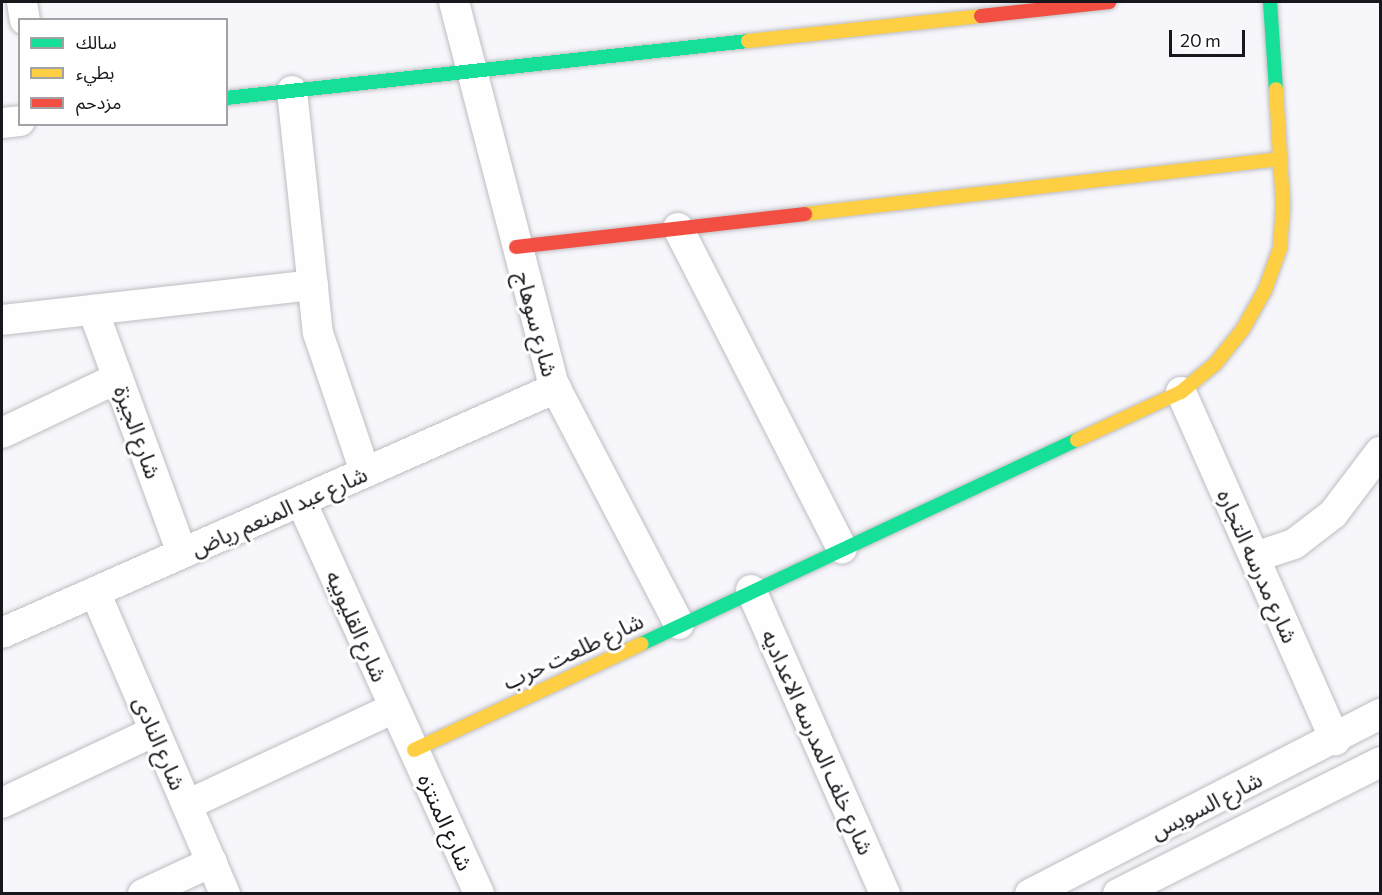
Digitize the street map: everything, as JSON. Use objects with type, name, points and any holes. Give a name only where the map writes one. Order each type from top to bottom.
[{"type":"street","points":[[22,2],[24,18]]},
{"type":"street","name":"شارع سوهاج","points":[[454,2],[516,247],[556,388],[679,624]]},
{"type":"street","points":[[228,98],[1109,2]]},
{"type":"street","name":"شارع طلعت حرب","points":[[414,750],[751,590],[1181,392],[1215,364],[1244,329],[1265,290],[1280,248],[1281,159],[1270,2]]},
{"type":"street","points":[[292,91],[318,333],[365,472]]},
{"type":"street","points":[[2,123],[18,121]]},
{"type":"street","points":[[516,247],[1281,159]]},
{"type":"street","points":[[678,228],[842,548]]},
{"type":"street","points":[[2,320],[313,285]]},
{"type":"street","name":"شارع الجيزة","points":[[93,310],[182,553]]},
{"type":"street","points":[[2,433],[118,378]]},
{"type":"street","name":"شارع عبد المنعم رياض","points":[[2,633],[556,388]]},
{"type":"street","name":"شارع مدرسه التجاره","points":[[1181,392],[1335,740]]},
{"type":"street","points":[[1255,557],[1294,544],[1333,514],[1377,467]]},
{"type":"street","name":"شارع القليوبيه","points":[[301,501],[414,750]]},
{"type":"street","name":"شارع خلف المدرسه الاعداديه","points":[[751,590],[885,894]]},
{"type":"street","name":"شارع النادى","points":[[94,592],[225,894]]},
{"type":"street","points":[[187,805],[394,708]]},
{"type":"street","name":"شارع السويس","points":[[1030,894],[1335,740],[1380,714]]},
{"type":"street","points":[[2,803],[155,731]]},
{"type":"street","name":"شارع المنتزه","points":[[414,750],[479,894]]},
{"type":"street","name":"شارع السويس","points":[[1127,892],[1380,762]]},
{"type":"street","points":[[143,894],[212,862]]},
{"type":"traffic: fast","points":[[1270,2],[1276,89]]},
{"type":"traffic: fast","points":[[228,98],[748,41]]},
{"type":"traffic: fast","points":[[641,644],[1077,440]]},
{"type":"traffic: slow","points":[[748,41],[981,16]]},
{"type":"traffic: slow","points":[[1077,440],[1181,392],[1215,364],[1243,329],[1265,290],[1280,248],[1283,205],[1276,89]]},
{"type":"traffic: slow","points":[[805,214],[1281,159]]},
{"type":"traffic: slow","points":[[414,750],[641,644]]},
{"type":"traffic: jam","points":[[981,16],[1109,2]]},
{"type":"traffic: jam","points":[[516,247],[805,214]]}]
